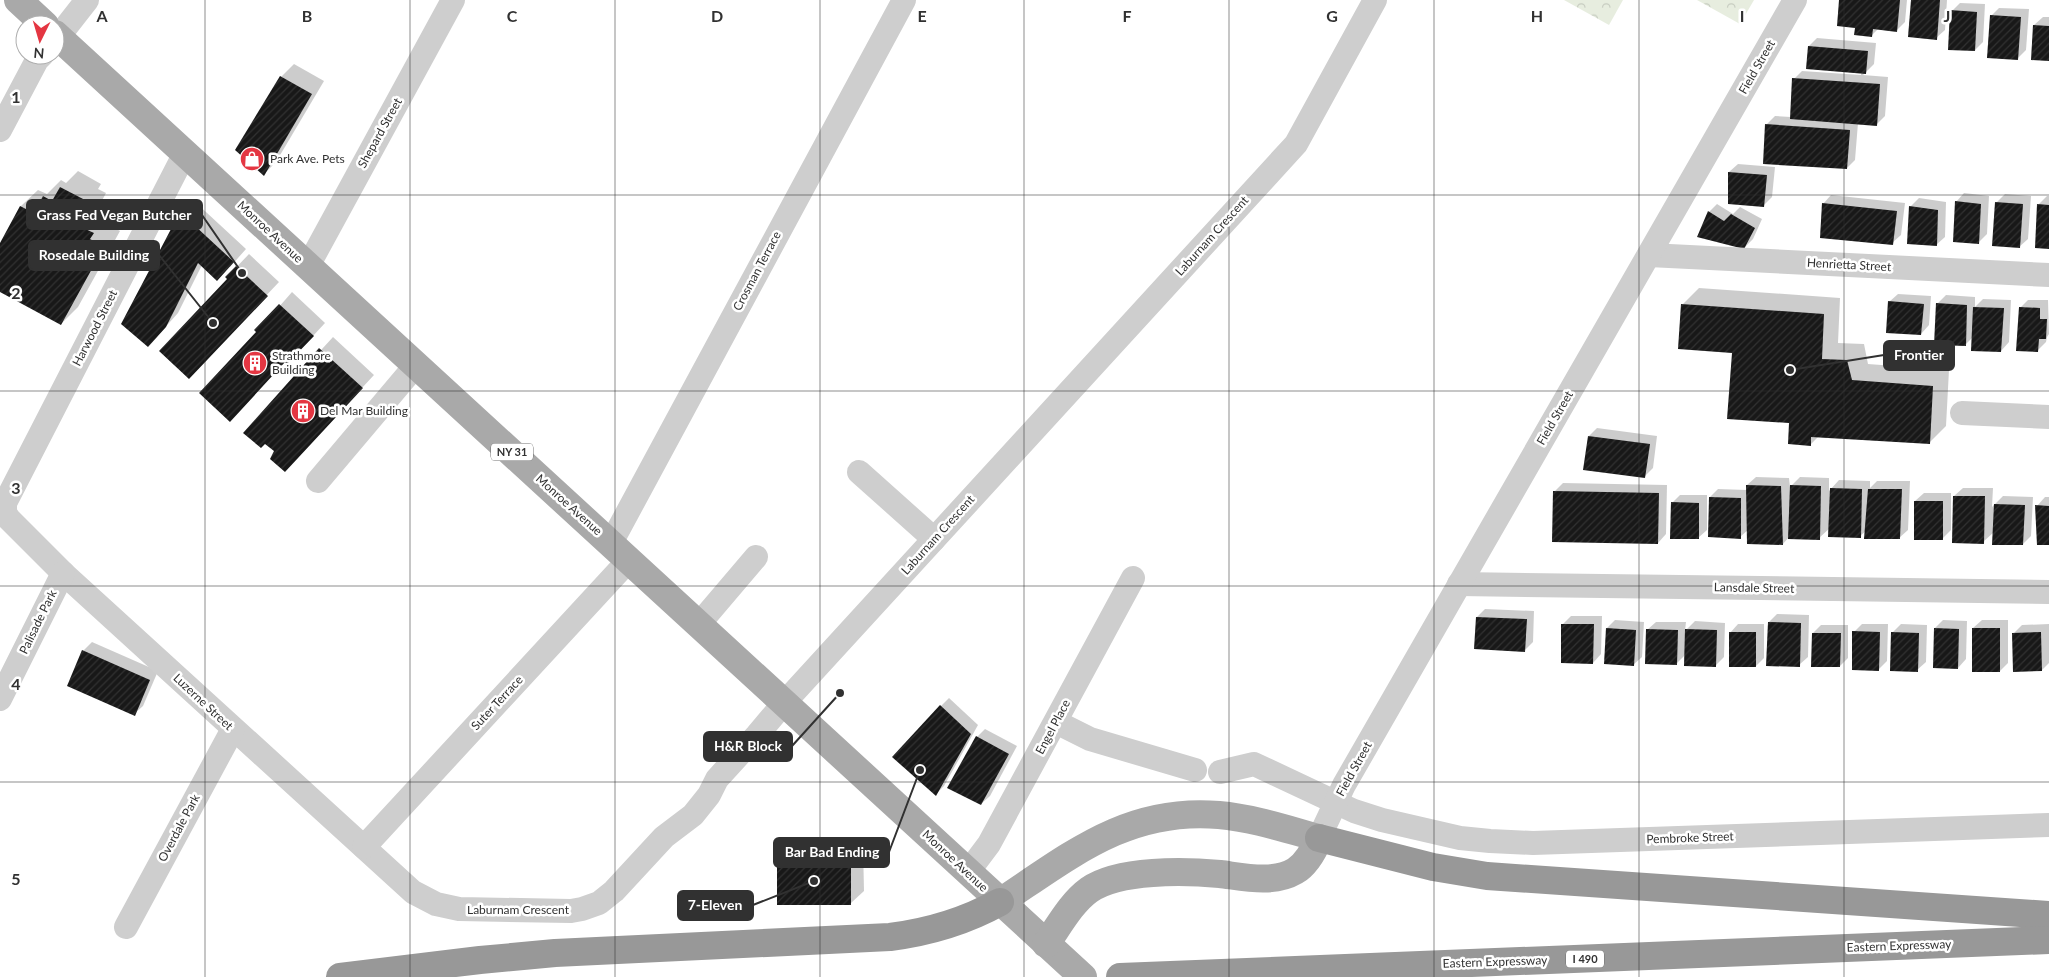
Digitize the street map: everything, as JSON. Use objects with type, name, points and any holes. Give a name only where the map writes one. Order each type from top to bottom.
[{"type":"highway","points":[[1319,838],[1433,867],[1487,876],[2049,916]]},
{"type":"highway","points":[[340,977],[555,953],[890,937],[926,931],[962,920],[1000,902]]},
{"type":"highway","name":"Eastern Expressway","points":[[1120,977],[2049,940]]},
{"type":"main road","name":"Monroe Avenue","points":[[18,0],[31,15]]},
{"type":"main road","name":"Monroe Avenue","points":[[65,51],[184,153],[1083,977]]},
{"type":"main road","points":[[1000,902],[1099,838],[1125,827],[1157,819],[1187,815],[1219,815],[1319,838],[1302,866],[1282,877],[1266,879],[1217,874],[1175,873],[1135,876],[1098,886],[1081,898],[1046,944]]},
{"type":"street","points":[[65,24],[87,0]]},
{"type":"street","name":"Shepard Street","points":[[308,266],[453,0]]},
{"type":"street","name":"Crosman Terrace","points":[[620,551],[904,0]]},
{"type":"street","name":"Laburnam Crescent","points":[[413,892],[436,904],[459,909],[560,911],[591,907],[614,891],[664,837],[693,815],[709,794],[717,779],[784,703],[1296,144],[1375,0]]},
{"type":"street","name":"Field Street","points":[[1319,838],[1336,802],[1795,0]]},
{"type":"street","points":[[0,130],[35,65]]},
{"type":"street","name":"Harwood Street","points":[[5,503],[184,153]]},
{"type":"street","name":"Henrietta Street","points":[[1649,255],[2049,275]]},
{"type":"street","points":[[318,481],[416,365]]},
{"type":"street","points":[[1962,414],[2049,417]]},
{"type":"street","points":[[859,472],[934,539]]},
{"type":"street","name":"Luzerne Street","points":[[5,503],[5,513],[9,519],[63,572],[413,892]]},
{"type":"street","name":"Suter Terrace","points":[[364,847],[620,551]]},
{"type":"street","points":[[699,624],[756,557]]},
{"type":"street","name":"Palisade Park","points":[[0,699],[63,572]]},
{"type":"street","name":"Engel Place","points":[[968,872],[989,844],[1133,578]]},
{"type":"street","name":"Lansdale Street","points":[[1460,584],[2049,592]]},
{"type":"street","points":[[1056,722],[1090,739],[1195,770]]},
{"type":"street","name":"Overdale Park","points":[[126,927],[233,729]]},
{"type":"street","name":"Pembroke Street","points":[[1220,772],[1254,764],[1370,816],[1475,840],[1520,843],[2049,825]]},
{"type":"green space","points":[[1564,0],[1623,0],[1609,25]]},
{"type":"green space","points":[[1697,0],[1754,0],[1740,24]]},
{"type":"building","points":[[1839,0],[1900,0],[1897,32],[1873,29],[1872,37],[1854,35],[1855,28],[1837,26]]},
{"type":"building","points":[[1911,0],[1940,0],[1937,40],[1908,37]]},
{"type":"building","points":[[1950,10],[1977,12],[1975,51],[1948,50]]},
{"type":"building","points":[[1990,15],[2021,17],[2018,60],[1987,58]]},
{"type":"building","points":[[2033,25],[2049,26],[2049,61],[2031,60]]},
{"type":"building","points":[[1808,46],[1868,51],[1866,74],[1806,69]]},
{"type":"building","points":[[280,76],[312,94],[264,176],[235,150]]},
{"type":"building","points":[[1792,78],[1880,84],[1877,126],[1790,119]]},
{"type":"building","points":[[1765,124],[1850,130],[1847,169],[1763,164]]},
{"type":"building","points":[[1728,172],[1767,175],[1764,207],[1728,204]]},
{"type":"building","points":[[60,187],[85,200],[82,206],[90,210],[81,227],[94,233],[90,239],[104,247],[61,325],[0,292],[0,243],[20,206],[34,213],[43,196],[52,201]]},
{"type":"building","points":[[1955,201],[1981,204],[1979,244],[1953,242]]},
{"type":"building","points":[[1995,202],[2023,204],[2020,248],[1992,246]]},
{"type":"building","points":[[1822,203],[1897,211],[1893,245],[1820,238]]},
{"type":"building","points":[[2037,204],[2049,205],[2049,249],[2035,248]]},
{"type":"building","points":[[1909,206],[1938,210],[1937,246],[1907,244]]},
{"type":"building","points":[[1708,211],[1724,221],[1731,214],[1755,228],[1744,249],[1697,237]]},
{"type":"building","points":[[180,212],[234,262],[217,281],[198,263],[166,327],[148,347],[121,324]]},
{"type":"building","points":[[236,266],[268,296],[189,379],[159,351],[227,279],[225,277]]},
{"type":"building","points":[[1888,301],[1924,304],[1921,335],[1886,333]]},
{"type":"building","points":[[1936,303],[1967,305],[1966,346],[1934,345]]},
{"type":"building","name":"Strathmore Building","points":[[279,304],[314,336],[287,364],[285,362],[230,422],[199,393],[256,332],[254,330]]},
{"type":"building","points":[[1681,304],[1824,314],[1822,359],[1847,360],[1852,380],[1933,386],[1930,444],[1811,437],[1811,446],[1788,444],[1789,423],[1727,419],[1732,353],[1678,349]]},
{"type":"building","points":[[1973,307],[2004,308],[2001,352],[1971,351]]},
{"type":"building","points":[[2019,307],[2040,308],[2040,319],[2047,319],[2046,339],[2039,339],[2038,352],[2016,351]]},
{"type":"building","name":"Del Mar Building","points":[[319,348],[363,388],[285,472],[270,459],[274,451],[265,444],[261,448],[243,433]]},
{"type":"building","points":[[1588,436],[1650,444],[1645,478],[1583,470]]},
{"type":"building","points":[[1746,485],[1781,486],[1783,545],[1747,544]]},
{"type":"building","points":[[1790,485],[1821,486],[1820,540],[1788,539]]},
{"type":"building","points":[[1830,488],[1862,489],[1861,538],[1828,537]]},
{"type":"building","points":[[1868,489],[1902,489],[1900,539],[1864,539]]},
{"type":"building","points":[[1553,491],[1659,493],[1658,544],[1552,542]]},
{"type":"building","points":[[1953,496],[1985,496],[1984,544],[1952,543]]},
{"type":"building","points":[[1709,497],[1741,498],[1741,539],[1708,537]]},
{"type":"building","points":[[1914,501],[1943,501],[1943,540],[1914,540]]},
{"type":"building","points":[[1671,502],[1699,503],[1699,539],[1670,539]]},
{"type":"building","points":[[1994,504],[2025,505],[2023,545],[1992,545]]},
{"type":"building","points":[[2035,505],[2049,506],[2049,545],[2037,545]]},
{"type":"building","points":[[1476,617],[1527,619],[1525,652],[1474,649]]},
{"type":"building","points":[[1768,622],[1801,623],[1800,667],[1766,666]]},
{"type":"building","points":[[1561,624],[1594,624],[1593,664],[1561,663]]},
{"type":"building","points":[[1606,628],[1636,630],[1634,666],[1604,664]]},
{"type":"building","points":[[1934,628],[1959,629],[1958,669],[1933,668]]},
{"type":"building","points":[[1972,628],[2000,628],[2000,672],[1972,672]]},
{"type":"building","points":[[1646,629],[1678,630],[1677,665],[1645,664]]},
{"type":"building","points":[[1685,629],[1717,630],[1716,667],[1684,666]]},
{"type":"building","points":[[1852,631],[1880,632],[1879,671],[1852,670]]},
{"type":"building","points":[[1729,632],[1756,632],[1756,667],[1729,667]]},
{"type":"building","points":[[1891,632],[1919,633],[1918,672],[1890,671]]},
{"type":"building","points":[[2041,632],[2042,671],[2013,672],[2012,633]]},
{"type":"building","points":[[1812,633],[1841,633],[1840,667],[1811,667]]},
{"type":"building","points":[[82,650],[150,680],[135,716],[67,686]]},
{"type":"building","points":[[940,705],[971,734],[936,796],[892,757]]},
{"type":"building","points":[[976,736],[1009,754],[981,805],[947,788]]},
{"type":"building","points":[[851,857],[851,905],[777,905],[777,858]]},
{"type":"place","name":"Park Ave. Pets","points":[[252,159]]},
{"type":"place","name":"Grass Fed Vegan Butcher","points":[[242,273]]},
{"type":"place","name":"Rosedale Building","points":[[213,323]]},
{"type":"place","name":"Strathmore Building","points":[[255,363]]},
{"type":"place","name":"Frontier","points":[[1790,370]]},
{"type":"place","name":"Del Mar Building","points":[[303,411]]},
{"type":"place","name":"H&R Block","points":[[840,693]]},
{"type":"place","name":"Bar Bad Ending","points":[[920,770]]},
{"type":"place","name":"7-Eleven","points":[[814,881]]}]
